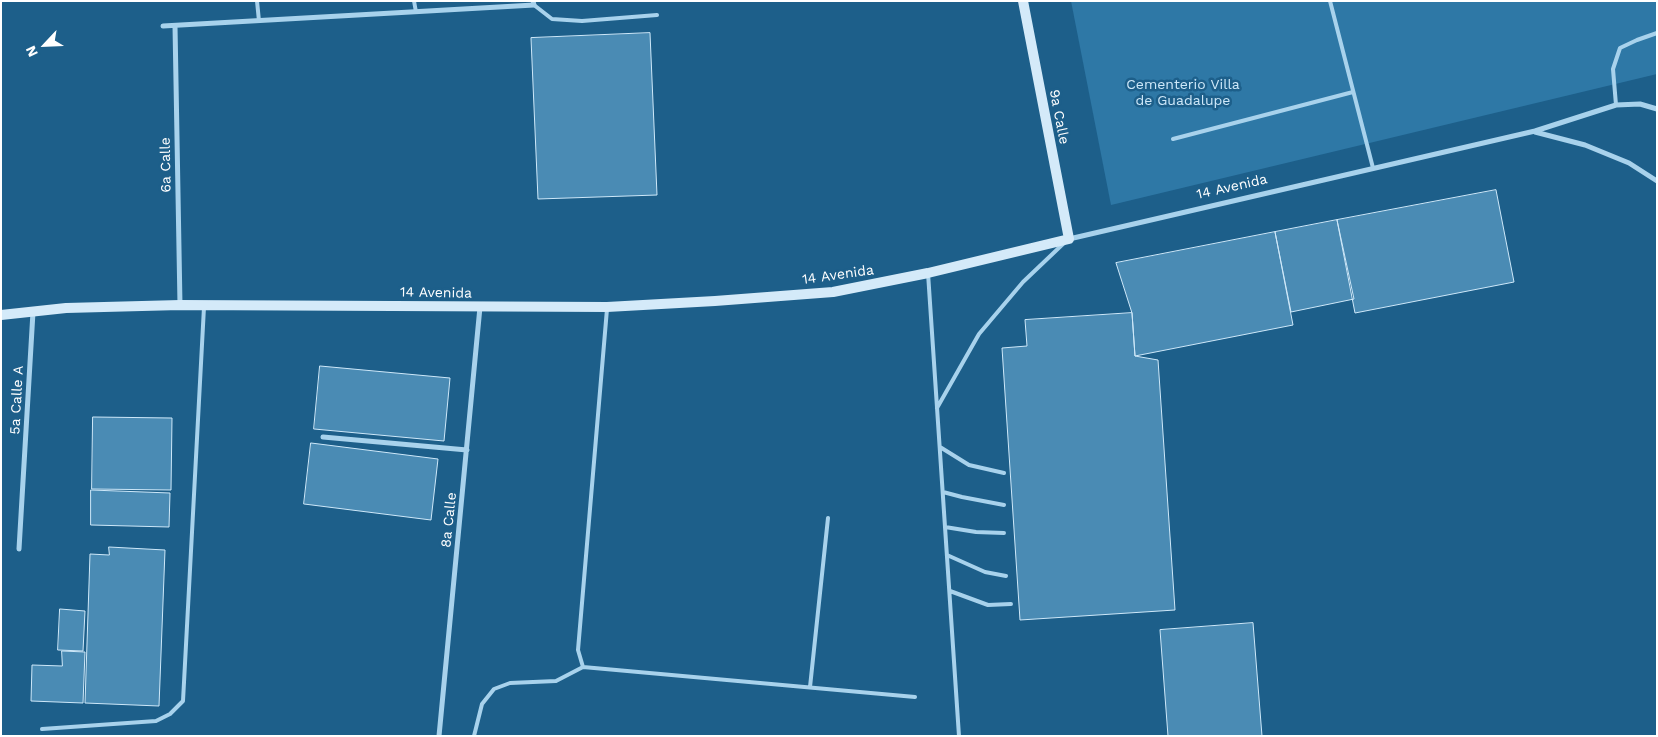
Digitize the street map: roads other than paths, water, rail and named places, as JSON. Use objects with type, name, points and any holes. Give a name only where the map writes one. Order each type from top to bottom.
[{"type":"street","name":"9a Calle","points":[[1022,1],[1069,239]]},
{"type":"street","points":[[163,26],[416,12],[534,3]]},
{"type":"street","name":"6a Calle","points":[[175,26],[180,305]]},
{"type":"street","name":"14 Avenida","points":[[1,315],[66,308],[204,304],[607,307],[833,292],[928,273],[1373,168],[1535,132],[1616,105],[1640,104],[1657,109]]},
{"type":"street","points":[[1535,132],[1585,145],[1629,163],[1657,181]]},
{"type":"street","name":"8a Calle","points":[[439,736],[480,307]]},
{"type":"street","name":"5a Calle A","points":[[19,549],[34,312]]},
{"type":"street","points":[[323,437],[467,450]]},
{"type":"lane","points":[[257,1],[259,21]]},
{"type":"lane","points":[[414,1],[416,12]]},
{"type":"lane","points":[[1330,1],[1373,168]]},
{"type":"lane","points":[[534,3],[552,18],[582,21],[657,15]]},
{"type":"lane","points":[[1616,105],[1613,69],[1620,48],[1657,33]]},
{"type":"lane","points":[[1173,139],[1353,92]]},
{"type":"lane","points":[[937,408],[979,334],[1023,282],[1069,239]]},
{"type":"lane","points":[[928,273],[959,736]]},
{"type":"lane","points":[[42,730],[156,720],[170,714],[183,701],[204,304]]},
{"type":"lane","points":[[583,667],[578,650],[607,307]]},
{"type":"lane","points":[[940,447],[969,465],[1004,473]]},
{"type":"lane","points":[[943,492],[1004,505]]},
{"type":"lane","points":[[810,687],[828,518]]},
{"type":"lane","points":[[945,527],[976,532],[1004,533]]},
{"type":"lane","points":[[947,555],[985,572],[1006,576]]},
{"type":"lane","points":[[950,591],[988,605],[1011,604]]},
{"type":"lane","points":[[474,736],[482,704],[494,689],[510,683],[556,681],[583,667],[915,696]]},
{"type":"park label","name":"Cementerio Villa de Guadalupe","points":[[1183,94]]}]
